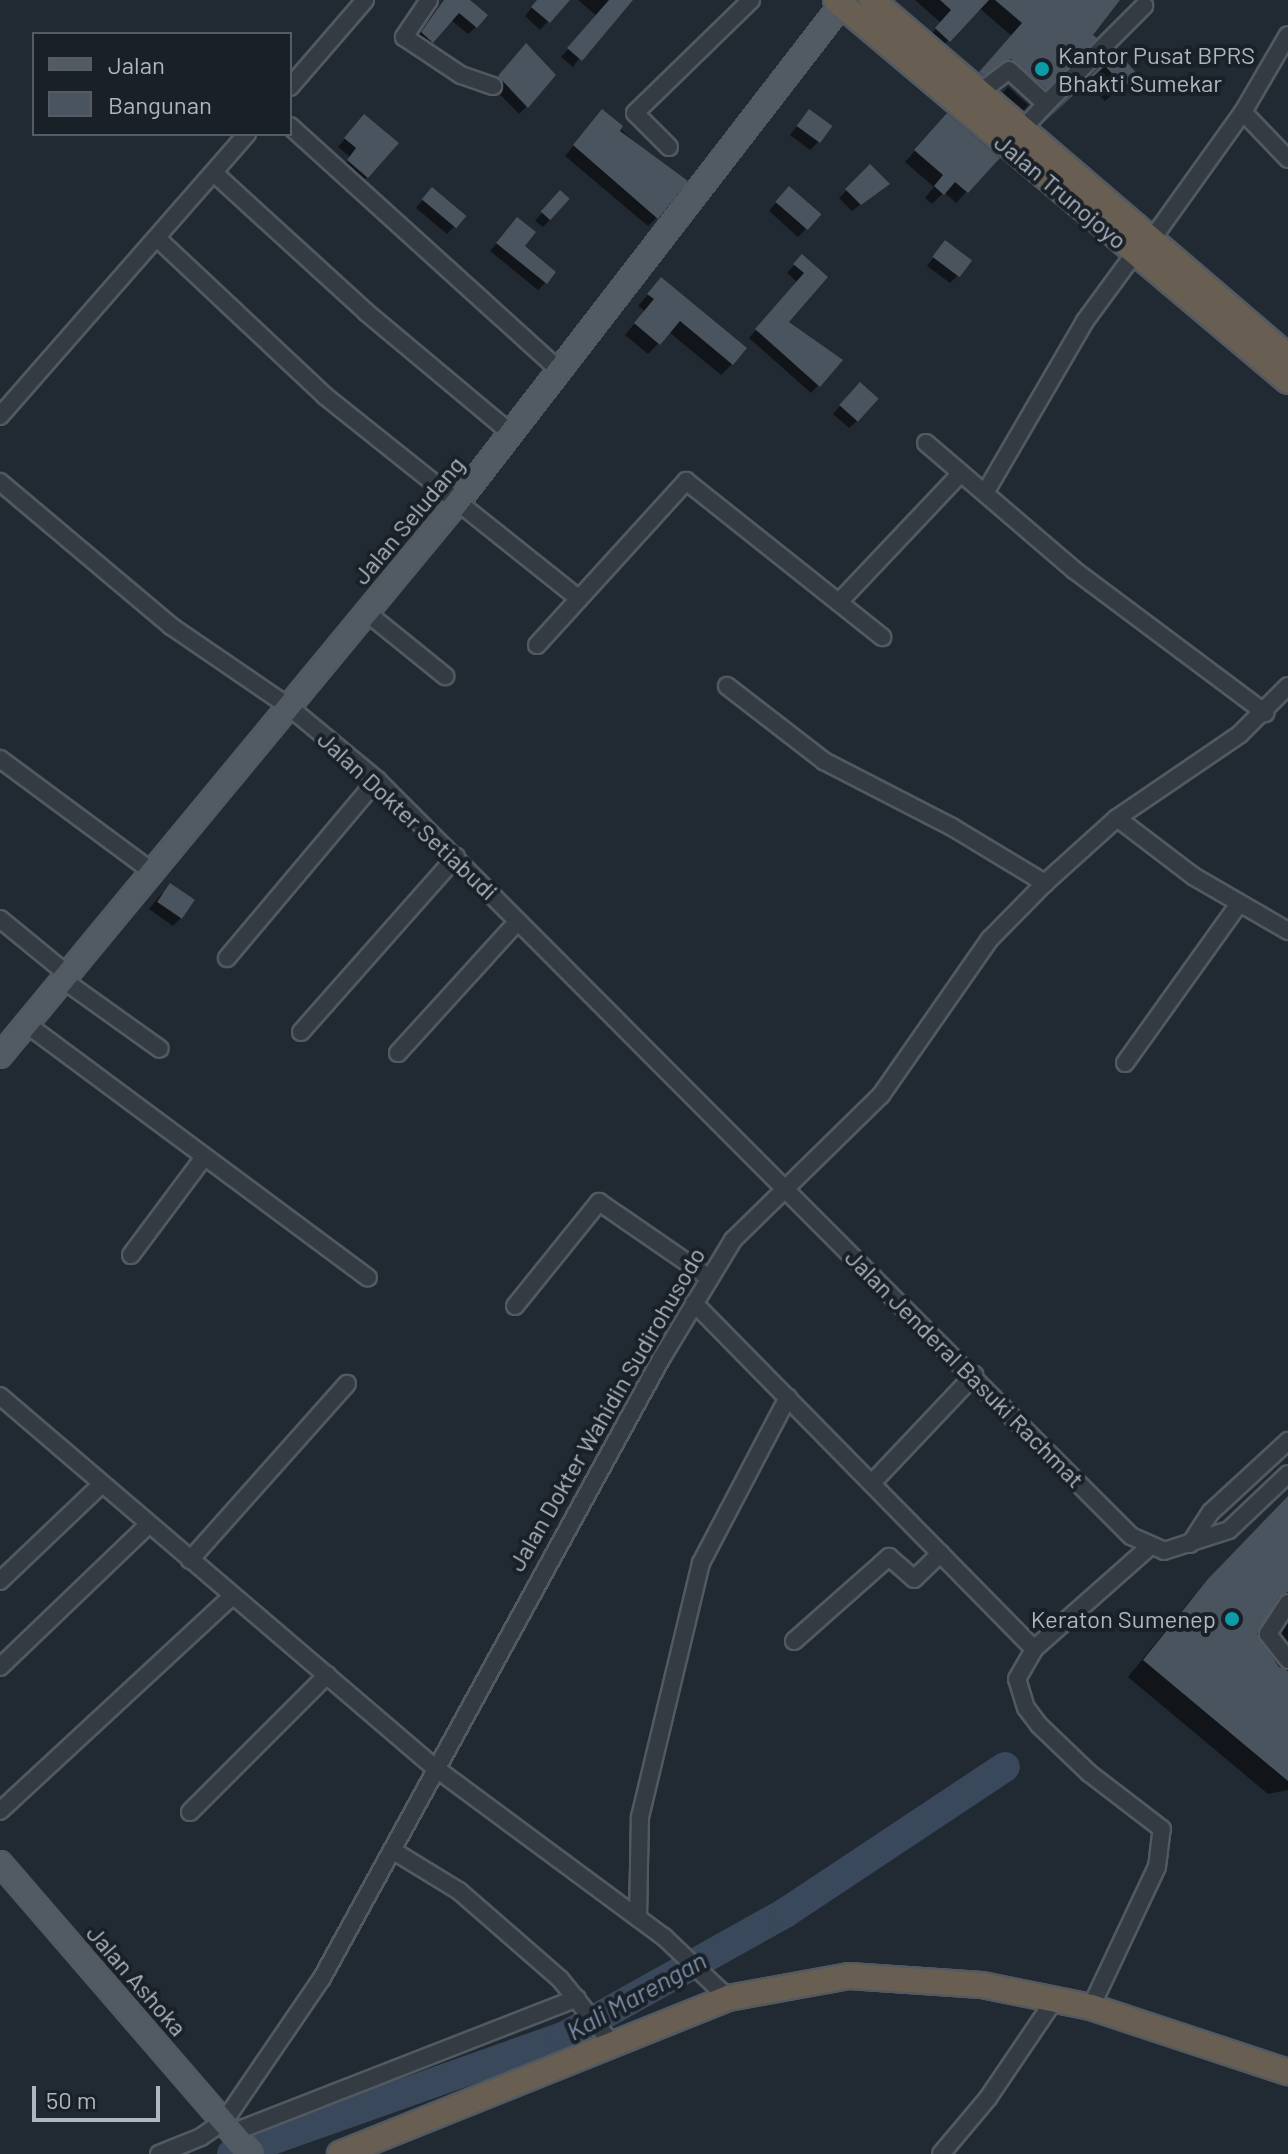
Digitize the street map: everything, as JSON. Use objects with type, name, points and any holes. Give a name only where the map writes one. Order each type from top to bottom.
[{"type":"highway","name":"Jalan Trunojoyo","points":[[872,0],[1023,129],[1143,246]]},
{"type":"highway","name":"Jalan Trunojoyo","points":[[841,2],[1263,346],[1288,357]]},
{"type":"highway","name":"Jalan Trunojoyo","points":[[1263,346],[1288,381]]},
{"type":"highway","points":[[340,2154],[607,2036],[728,1998],[849,1976],[982,1985],[1055,1999],[1091,2007],[1288,2072]]},
{"type":"main road","name":"Jalan Seludang","points":[[0,1056],[150,870],[457,503],[561,372],[841,2]]},
{"type":"main road","name":"Jalan Ashoka","points":[[0,1863],[229,2126]]},
{"type":"main road","points":[[229,2126],[251,2154]]},
{"type":"street","points":[[292,85],[365,0]]},
{"type":"street","points":[[429,0],[404,37],[461,75],[493,86]]},
{"type":"street","points":[[669,147],[635,113],[751,0]]},
{"type":"street","points":[[1023,129],[1144,6]]},
{"type":"street","points":[[985,493],[1085,321],[1243,112],[1288,35]]},
{"type":"street","points":[[980,92],[1007,68],[1046,104]]},
{"type":"street","points":[[1243,112],[1288,159]]},
{"type":"street","points":[[292,128],[561,372]]},
{"type":"street","points":[[0,416],[245,136]]},
{"type":"street","points":[[214,173],[366,312],[512,434]]},
{"type":"street","points":[[158,239],[325,396],[579,599]]},
{"type":"street","points":[[926,443],[1074,570],[1265,713]]},
{"type":"street","points":[[840,601],[961,473]]},
{"type":"street","points":[[537,645],[686,481],[882,637]]},
{"type":"street","name":"Jalan Dokter Setiabudi","points":[[0,482],[171,626],[288,706],[377,780],[784,1186]]},
{"type":"street","points":[[366,612],[445,676]]},
{"type":"street","points":[[727,686],[824,761],[952,827],[1045,883]]},
{"type":"street","name":"Jalan Dokter Wahidin Sudirohusodo","points":[[229,2126],[322,1978],[434,1767],[708,1277],[733,1240],[784,1186],[881,1095],[990,939],[1045,883],[1117,818],[1265,713],[1288,686]]},
{"type":"street","points":[[0,759],[150,870]]},
{"type":"street","points":[[227,958],[377,780]]},
{"type":"street","points":[[1117,818],[1239,904],[1288,931]]},
{"type":"street","points":[[301,1032],[456,857]]},
{"type":"street","points":[[1125,1063],[1239,904]]},
{"type":"street","points":[[0,919],[64,976],[160,1049]]},
{"type":"street","points":[[398,1053],[518,921]]},
{"type":"street","points":[[25,1023],[368,1278]]},
{"type":"street","points":[[131,1255],[204,1157]]},
{"type":"street","name":"Jalan Jenderal Basuki Rachmat","points":[[784,1186],[1131,1536],[1148,1548]]},
{"type":"street","points":[[515,1306],[599,1202],[708,1277]]},
{"type":"street","points":[[694,1303],[1034,1649]]},
{"type":"street","points":[[872,1483],[974,1375]]},
{"type":"street","points":[[190,1560],[347,1384]]},
{"type":"street","points":[[0,1396],[434,1767],[687,1956],[728,1998]]},
{"type":"street","points":[[638,1918],[640,1817],[701,1563],[788,1397]]},
{"type":"street","points":[[1190,1544],[1211,1512],[1288,1441]]},
{"type":"street","points":[[1091,2007],[1157,1867],[1164,1838],[1158,1822],[1089,1773],[1026,1708],[1017,1679],[1034,1649],[1148,1548],[1164,1551],[1229,1530],[1288,1474]]},
{"type":"street","points":[[0,1581],[102,1484]]},
{"type":"street","points":[[0,1667],[148,1525]]},
{"type":"street","points":[[794,1641],[889,1557],[914,1579],[941,1553]]},
{"type":"street","points":[[0,1811],[232,1596]]},
{"type":"street","points":[[1288,1603],[1268,1634],[1288,1660]]},
{"type":"street","points":[[190,1812],[327,1675]]},
{"type":"street","points":[[392,1850],[459,1891],[577,1998],[607,2036]]},
{"type":"street","points":[[159,2154],[577,1998]]},
{"type":"street","points":[[941,2154],[988,2098],[1055,1999]]},
{"type":"building","points":[[444,0],[470,0],[488,15],[477,28],[459,13],[433,43],[421,32]]},
{"type":"building","points":[[537,0],[570,0],[550,23],[531,7]]},
{"type":"building","points":[[609,0],[633,0],[582,61],[567,48]]},
{"type":"building","points":[[940,0],[989,0],[950,42],[935,28],[951,10]]},
{"type":"building","points":[[995,0],[1120,0],[1093,35],[1097,38],[1046,89],[1011,59],[983,76],[979,72],[1022,23]]},
{"type":"building","points":[[526,43],[556,75],[528,108],[498,76]]},
{"type":"building","points":[[1116,50],[1138,75],[1124,86],[1105,66],[1041,125]]},
{"type":"building","points":[[602,109],[623,126],[620,131],[688,181],[658,219],[573,145]]},
{"type":"building","points":[[809,109],[832,126],[820,143],[797,126]]},
{"type":"building","points":[[947,113],[1000,158],[968,193],[955,182],[944,195],[934,186],[943,175],[914,150]]},
{"type":"building","points":[[364,114],[399,143],[368,178],[347,160],[356,148],[344,138]]},
{"type":"building","points":[[870,164],[890,184],[861,205],[845,189]]},
{"type":"building","points":[[789,186],[821,214],[808,230],[775,202]]},
{"type":"building","points":[[432,187],[466,216],[456,228],[422,199]]},
{"type":"building","points":[[560,190],[570,199],[550,220],[541,212]]},
{"type":"building","points":[[517,217],[536,232],[525,246],[556,272],[547,284],[496,243]]},
{"type":"building","points":[[945,240],[972,260],[960,277],[932,257]]},
{"type":"building","points":[[802,254],[828,277],[789,322],[843,360],[820,387],[755,329],[804,273],[793,264]]},
{"type":"building","points":[[661,277],[747,348],[733,365],[680,321],[660,345],[634,323],[654,299],[647,294]]},
{"type":"building","points":[[860,382],[879,399],[858,422],[839,405]]},
{"type":"building","points":[[170,883],[195,900],[182,919],[157,902]]},
{"type":"building","name":"Keraton Sumenep","points":[[1288,1496],[1288,1592],[1279,1597],[1257,1634],[1279,1667],[1288,1671],[1288,1781],[1143,1660],[1208,1579]]},
{"type":"waterway","name":"Kali Marengan","points":[[232,2154],[565,2036],[785,1913],[1005,1767]]},
{"type":"place","name":"Kantor Pusat BPRS Bhakti Sumekar","points":[[1042,69]]},
{"type":"place","name":"Keraton Sumenep","points":[[1232,1619]]}]
